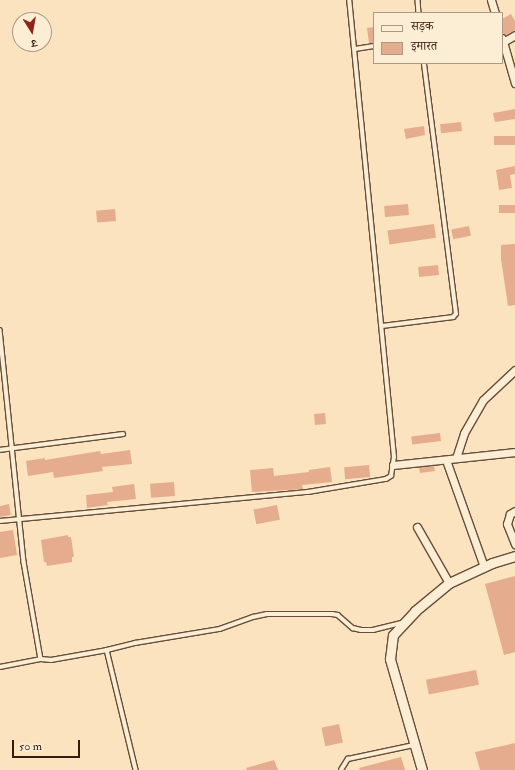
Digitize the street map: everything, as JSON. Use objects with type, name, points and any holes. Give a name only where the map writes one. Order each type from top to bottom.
[{"type":"street","points":[[491,0],[495,12]]},
{"type":"street","points":[[515,35],[503,40],[515,83]]},
{"type":"street","points":[[456,458],[464,433],[483,400],[515,370]]},
{"type":"street","points":[[393,465],[515,452]]},
{"type":"street","points":[[446,460],[484,567]]},
{"type":"street","points":[[515,511],[510,514],[507,524],[515,544]]},
{"type":"street","points":[[417,527],[449,583]]},
{"type":"street","points":[[422,770],[390,659],[393,635],[429,598],[449,583],[484,567],[515,556]]},
{"type":"lane","points":[[0,521],[308,492],[386,479],[391,476],[394,457],[349,0]]},
{"type":"lane","points":[[418,0],[419,12]]},
{"type":"lane","points":[[355,49],[373,46]]},
{"type":"lane","points":[[382,326],[453,317],[456,314],[424,64]]},
{"type":"lane","points":[[0,330],[24,562],[41,659]]},
{"type":"lane","points":[[0,450],[123,434]]},
{"type":"lane","points":[[0,667],[41,659],[50,660],[107,650],[135,643],[220,629],[253,617],[267,614],[338,615],[353,628],[362,630],[373,630],[405,622]]},
{"type":"lane","points":[[107,650],[136,770]]},
{"type":"lane","points":[[341,770],[348,759],[415,745]]},
{"type":"building","points":[[511,14],[515,21],[515,30],[506,35],[503,34],[503,18]]},
{"type":"building","points":[[373,27],[373,43],[369,43],[367,28]]},
{"type":"building","points":[[515,109],[515,119],[495,122],[493,113]]},
{"type":"building","points":[[461,122],[462,131],[441,133],[440,124]]},
{"type":"building","points":[[424,126],[425,135],[406,139],[404,129]]},
{"type":"building","points":[[494,136],[515,136],[515,145],[494,145]]},
{"type":"building","points":[[515,166],[515,174],[510,175],[512,188],[499,190],[496,170]]},
{"type":"building","points":[[408,204],[409,215],[385,217],[384,206]]},
{"type":"building","points":[[499,205],[515,205],[515,213],[499,213]]},
{"type":"building","points":[[115,209],[116,221],[97,223],[96,211]]},
{"type":"building","points":[[434,224],[436,238],[389,244],[387,231]]},
{"type":"building","points":[[469,226],[471,236],[453,239],[451,229]]},
{"type":"building","points":[[515,244],[515,305],[508,306],[501,259],[501,245]]},
{"type":"building","points":[[438,265],[439,275],[419,277],[418,267]]},
{"type":"building","points":[[325,413],[326,424],[315,425],[314,414]]},
{"type":"building","points":[[440,433],[441,441],[412,444],[411,437]]},
{"type":"building","points":[[130,450],[132,464],[102,467],[103,471],[54,478],[53,472],[28,476],[26,461],[45,458],[45,460],[100,451],[101,454]]},
{"type":"building","points":[[369,465],[370,477],[345,479],[344,467]]},
{"type":"building","points":[[434,466],[435,471],[420,473],[419,467]]},
{"type":"building","points":[[330,467],[332,482],[302,485],[303,489],[252,492],[250,470],[273,468],[274,476],[309,472],[309,470]]},
{"type":"building","points":[[174,482],[175,496],[151,498],[150,484]]},
{"type":"building","points":[[134,484],[136,499],[107,502],[108,505],[87,508],[86,495],[113,492],[112,487]]},
{"type":"building","points":[[9,504],[11,515],[0,517],[0,506]]},
{"type":"building","points":[[277,505],[280,520],[256,524],[253,510]]},
{"type":"building","points":[[13,530],[17,555],[0,558],[0,532]]},
{"type":"building","points":[[68,535],[68,537],[71,537],[74,557],[72,557],[72,562],[47,566],[46,562],[44,562],[41,540]]},
{"type":"building","points":[[515,576],[515,652],[504,655],[485,584]]},
{"type":"building","points":[[476,670],[479,685],[429,694],[426,680]]},
{"type":"building","points":[[339,724],[343,743],[325,746],[321,728]]},
{"type":"building","points":[[515,743],[515,770],[480,770],[475,752]]},
{"type":"building","points":[[401,757],[405,770],[360,770],[359,768]]},
{"type":"building","points":[[274,760],[278,770],[247,770],[246,768]]}]
